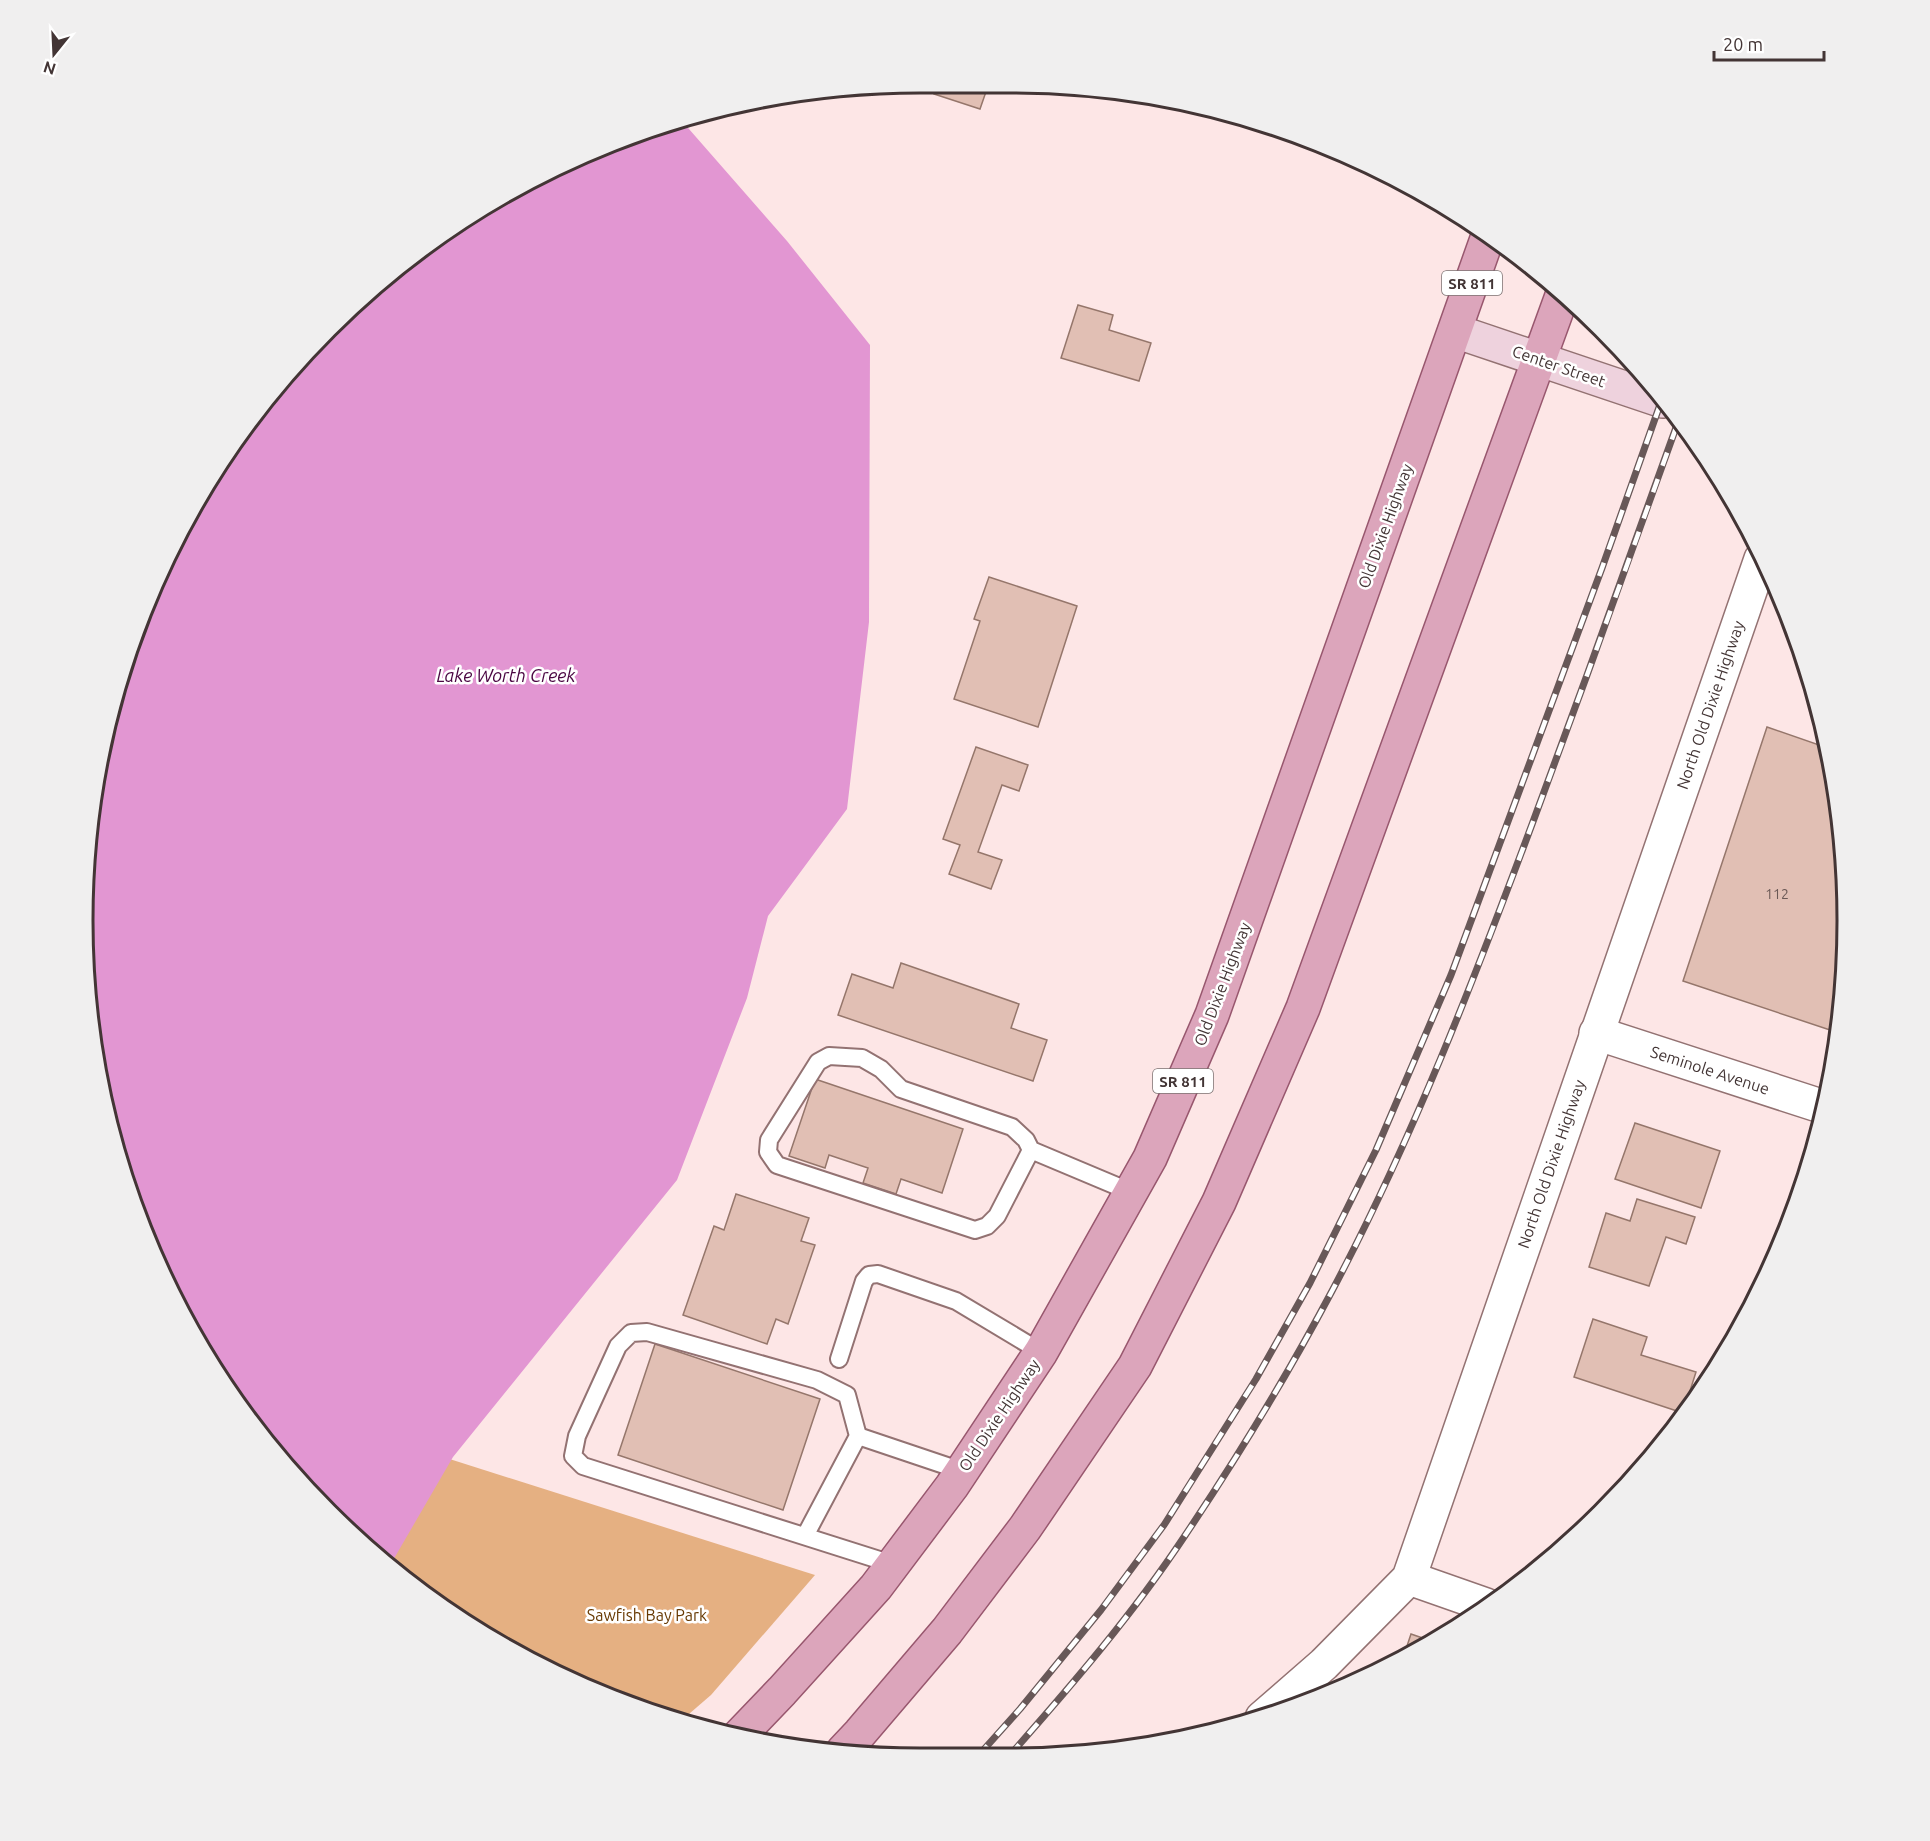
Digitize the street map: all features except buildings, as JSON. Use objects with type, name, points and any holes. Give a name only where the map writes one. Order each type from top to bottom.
[{"type":"main road","name":"Old Dixie Highway","points":[[746,1729],[876,1587],[962,1471],[1041,1352],[1150,1158],[1212,1015],[1485,244]]},
{"type":"main road","points":[[849,1744],[946,1630],[1025,1528],[1135,1366],[1219,1202],[1303,1008],[1560,302]]},
{"type":"street","name":"Center Street","points":[[1455,331],[1649,396]]},
{"type":"street","name":"North Old Dixie Highway","points":[[1281,1702],[1324,1665],[1409,1578],[1758,568]]},
{"type":"street","name":"Seminole Avenue","points":[[1596,1033],[1816,1104]]},
{"type":"street","points":[[1409,1578],[1478,1602]]},
{"type":"lane","points":[[1031,1150],[997,1216],[987,1226],[975,1230],[777,1165],[768,1152],[769,1140],[818,1062],[829,1056],[862,1058],[881,1069],[901,1089],[1012,1127],[1026,1140],[1031,1150],[1131,1192]]},
{"type":"lane","points":[[839,1359],[864,1281],[869,1275],[878,1274],[956,1301],[1041,1352]]},
{"type":"lane","points":[[805,1536],[858,1436],[847,1395],[817,1380],[647,1332],[631,1333],[618,1346],[577,1436],[573,1456],[583,1466],[892,1564]]},
{"type":"lane","points":[[858,1436],[962,1471]]},
{"type":"green space","name":"Sawfish Bay Park","points":[[437,1455],[815,1575],[711,1695],[688,1714],[604,1685],[555,1663],[461,1609],[384,1550]]},
{"type":"water","name":"Lake Worth Creek","points":[[687,127],[787,241],[870,345],[869,622],[847,809],[768,916],[747,998],[677,1180],[453,1457],[394,1558],[335,1506],[264,1424],[232,1380],[178,1286],[156,1237],[121,1135],[100,1029],[93,920],[100,812],[109,759],[121,706],[137,655],[178,555],[232,461],[298,375],[335,335],[375,298],[461,232],[555,178],[604,156]]},
{"type":"railway","points":[[985,1748],[1101,1610],[1164,1525],[1256,1379],[1310,1283],[1376,1150],[1451,975],[1659,408]]},
{"type":"railway","points":[[1016,1748],[1123,1622],[1184,1537],[1279,1385],[1315,1323],[1361,1234],[1415,1118],[1488,939],[1571,720],[1675,430]]}]
